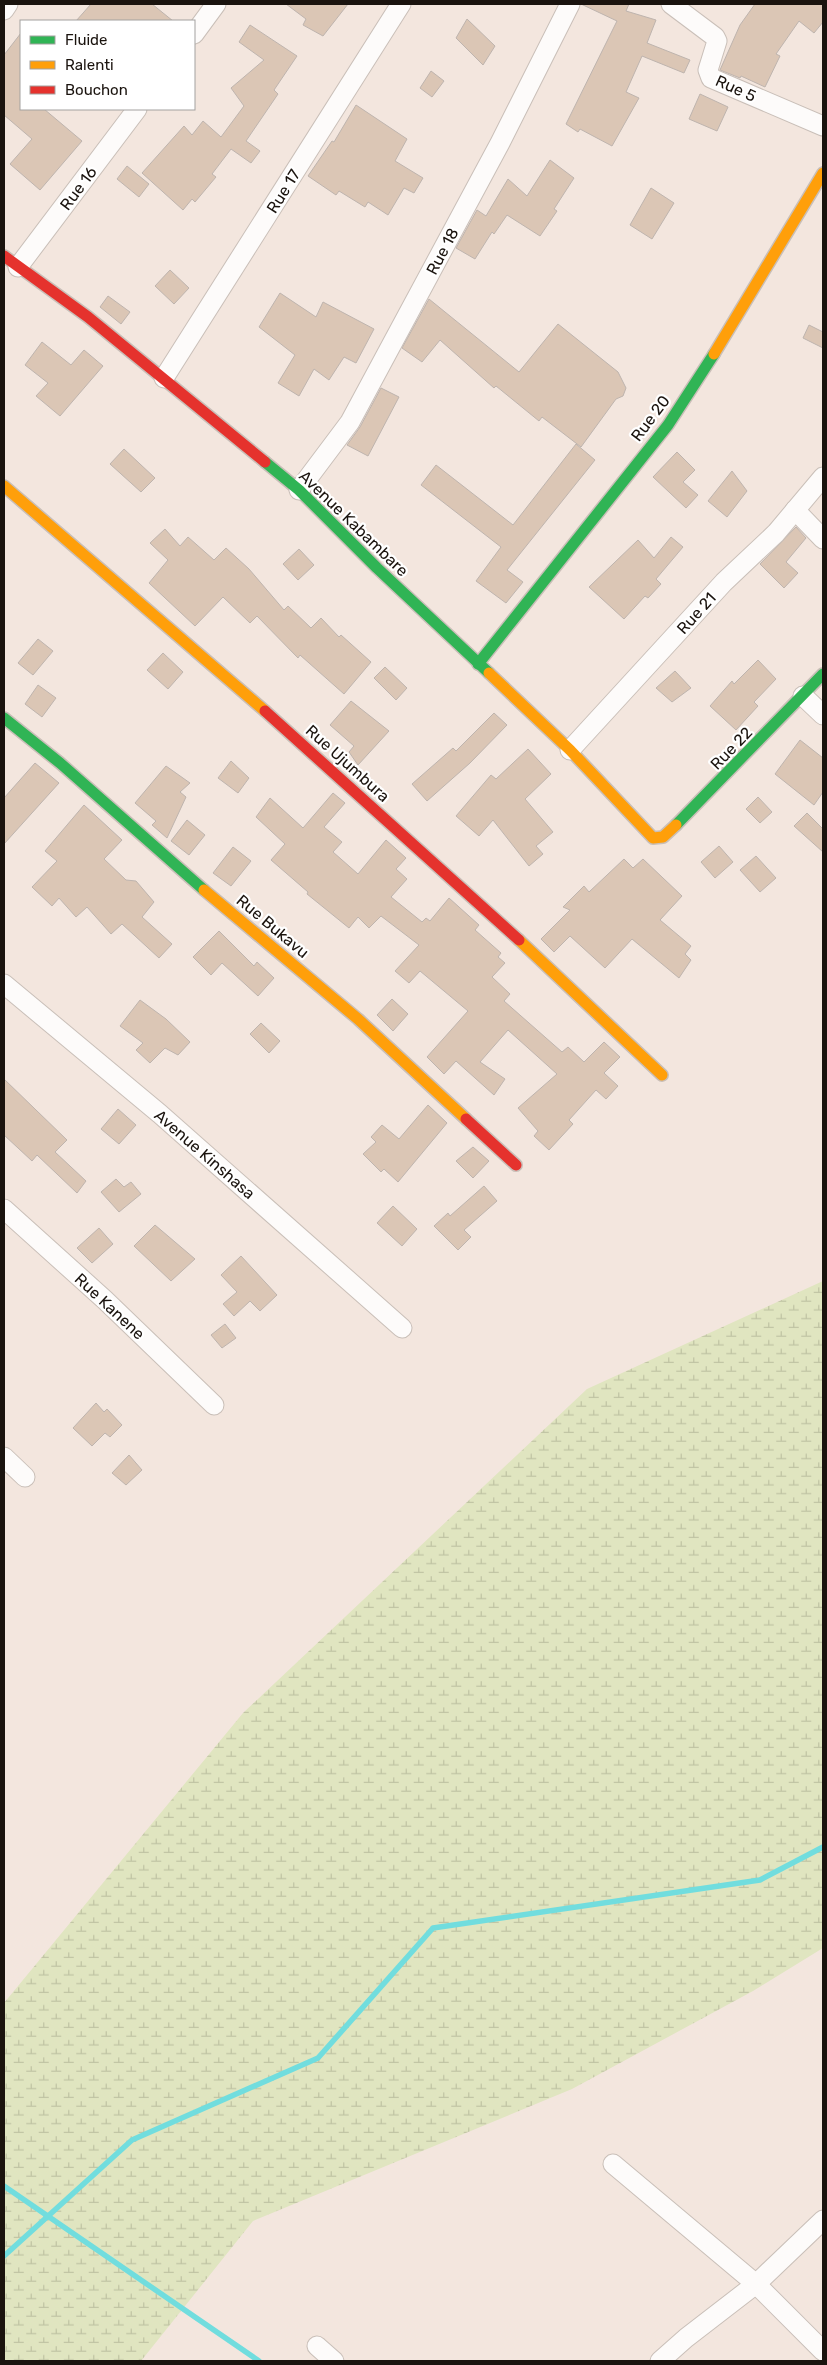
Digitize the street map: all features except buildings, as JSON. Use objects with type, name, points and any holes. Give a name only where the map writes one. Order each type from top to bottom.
[{"type":"street","points":[[4,10],[8,4]]},
{"type":"street","points":[[195,33],[216,4]]},
{"type":"street","name":"Rue 17","points":[[164,378],[401,4]]},
{"type":"street","name":"Rue 18","points":[[299,490],[350,422],[500,143],[570,4]]},
{"type":"street","name":"Rue 5","points":[[671,4],[715,37],[717,41],[708,70],[710,78],[823,126]]},
{"type":"street","name":"Rue 16","points":[[11,262],[136,110]]},
{"type":"street","name":"Rue 20","points":[[478,664],[668,425],[709,362],[823,173]]},
{"type":"street","name":"Avenue Kabambare","points":[[11,262],[88,317],[299,490],[478,664],[570,750],[653,838],[658,839]]},
{"type":"street","name":"Rue 21","points":[[570,750],[724,582],[776,533],[823,477]]},
{"type":"street","name":"Rue Ujumbura","points":[[4,486],[188,642],[492,913],[662,1075]]},
{"type":"street","points":[[795,510],[823,539]]},
{"type":"street","name":"Rue 22","points":[[658,839],[663,837],[695,808],[823,674]]},
{"type":"street","points":[[803,696],[823,715]]},
{"type":"street","name":"Rue Bukavu","points":[[4,718],[60,762],[182,872],[358,1019],[516,1165]]},
{"type":"street","name":"Avenue Kinshasa","points":[[4,984],[160,1114],[402,1328]]},
{"type":"street","name":"Rue Kanene","points":[[4,1209],[105,1300],[214,1405]]},
{"type":"street","points":[[4,1457],[25,1477]]},
{"type":"street","points":[[613,2164],[756,2284],[823,2351]]},
{"type":"street","points":[[660,2361],[686,2338],[756,2284],[823,2220]]},
{"type":"street","points":[[317,2346],[334,2361]]},
{"type":"green space","points":[[823,1281],[823,1948],[753,1991],[572,2089],[253,2221],[141,2361],[4,2361],[4,2003],[243,1713],[587,1389]]},
{"type":"waterway","points":[[4,2256],[132,2140],[318,2058],[433,1928],[760,1880],[823,1847]]},
{"type":"waterway","points":[[4,2186],[259,2361]]},
{"type":"traffic: fast","points":[[478,664],[668,425],[714,354]]},
{"type":"traffic: fast","points":[[265,462],[299,490],[377,568],[489,673]]},
{"type":"traffic: fast","points":[[676,825],[823,674]]},
{"type":"traffic: fast","points":[[4,718],[60,763],[204,890]]},
{"type":"traffic: slow","points":[[714,354],[823,173]]},
{"type":"traffic: slow","points":[[4,486],[265,711]]},
{"type":"traffic: slow","points":[[489,673],[570,750],[653,838],[663,837],[676,825]]},
{"type":"traffic: slow","points":[[204,890],[358,1019],[466,1119]]},
{"type":"traffic: slow","points":[[519,940],[662,1075]]},
{"type":"traffic: jam","points":[[4,256],[88,317],[265,462]]},
{"type":"traffic: jam","points":[[265,711],[519,940]]},
{"type":"traffic: jam","points":[[466,1119],[516,1165]]}]
